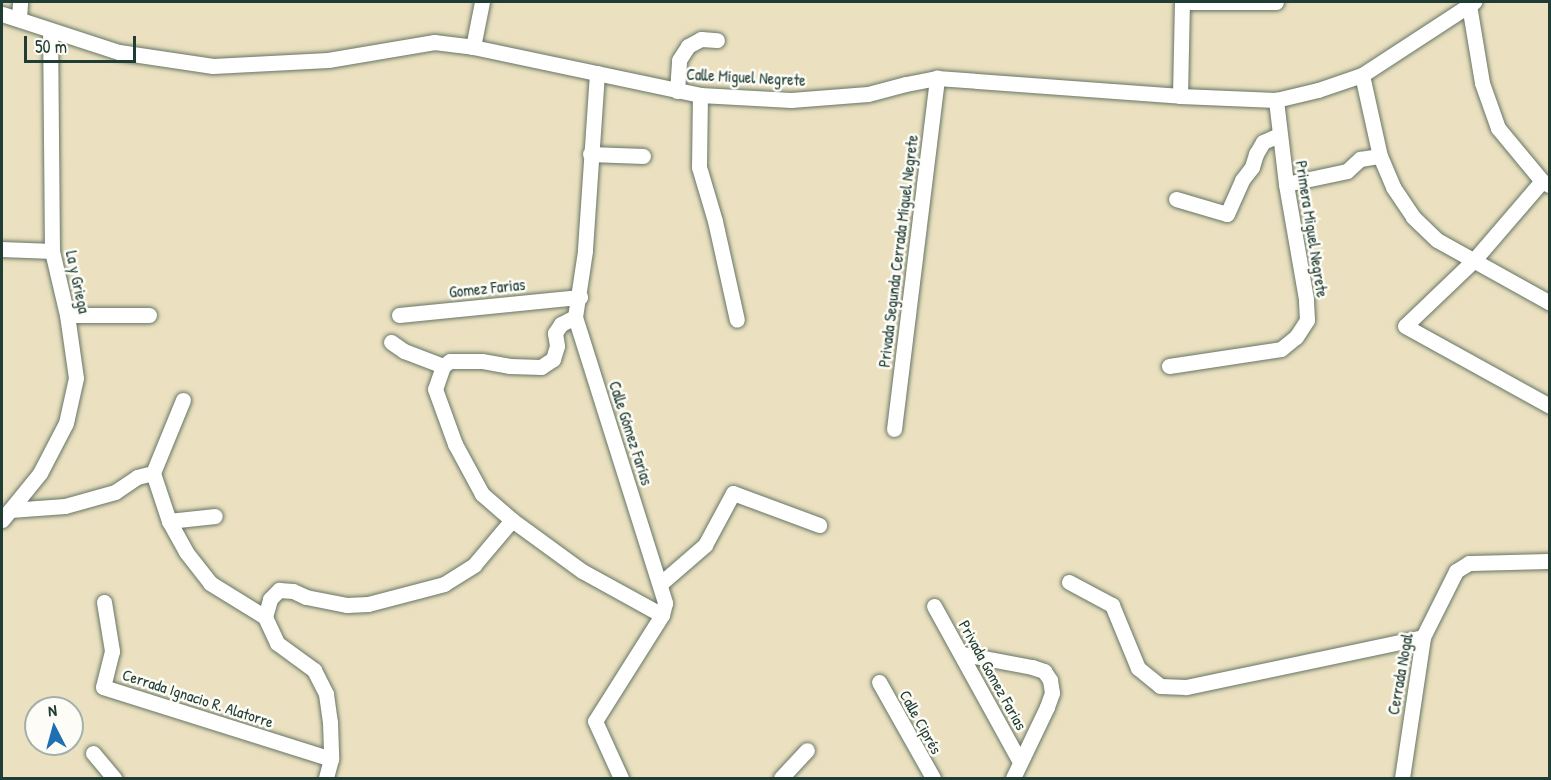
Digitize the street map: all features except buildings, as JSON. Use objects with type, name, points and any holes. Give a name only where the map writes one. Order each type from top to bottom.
[{"type":"street","points":[[19,18],[20,2]]},
{"type":"street","points":[[473,47],[482,2]]},
{"type":"street","points":[[1180,96],[1182,2]]},
{"type":"street","points":[[1191,2],[1276,2]]},
{"type":"street","points":[[1472,3],[1482,83],[1498,128],[1546,183],[1474,260],[1405,326],[1550,406]]},
{"type":"street","name":"Calle Miguel Negrete","points":[[2,14],[119,52],[213,66],[328,60],[434,42],[473,47],[700,95],[802,99],[868,94],[937,78],[1180,96],[1275,100],[1318,90],[1362,75],[1472,3]]},
{"type":"street","name":"La y Griega","points":[[6,515],[40,473],[66,423],[76,378],[67,315],[52,251],[50,30]]},
{"type":"street","points":[[677,91],[679,60],[688,46],[701,39],[717,40]]},
{"type":"street","name":"Calle Gómez Farías","points":[[597,73],[580,297],[576,317],[660,584],[665,603],[662,615]]},
{"type":"street","points":[[1362,75],[1380,156],[1393,188],[1413,217],[1437,240],[1550,303]]},
{"type":"street","name":"Privada Segunda Cerrada Miguel Negrete","points":[[894,429],[937,78]]},
{"type":"street","points":[[700,95],[699,167],[715,221],[737,320]]},
{"type":"street","name":"Primera Miguel Negrete","points":[[1169,366],[1281,349],[1296,337],[1307,320],[1306,299],[1286,184],[1275,100]]},
{"type":"street","points":[[1176,199],[1227,214],[1263,142],[1279,135]]},
{"type":"street","points":[[590,154],[643,156]]},
{"type":"street","points":[[1286,184],[1347,171],[1360,159],[1380,156]]},
{"type":"street","points":[[2,249],[52,251]]},
{"type":"street","name":"Gomez Farias","points":[[399,315],[580,297]]},
{"type":"street","points":[[67,315],[148,315]]},
{"type":"street","points":[[576,317],[561,324],[555,333],[557,346],[553,359],[541,367],[450,361],[443,366],[435,389],[455,444],[482,494],[512,520],[582,571],[662,615],[595,721],[621,778]]},
{"type":"street","points":[[391,342],[404,351],[443,366]]},
{"type":"street","points":[[183,400],[153,473],[169,521],[186,552],[210,583],[265,617],[277,643],[314,670],[326,694],[331,759],[326,778]]},
{"type":"street","points":[[6,515],[64,506],[115,492],[137,477],[153,473]]},
{"type":"street","points":[[660,584],[705,545],[733,493],[819,525]]},
{"type":"street","points":[[169,521],[215,516]]},
{"type":"street","points":[[265,617],[270,599],[279,590],[293,591],[306,597],[347,605],[368,604],[444,584],[474,565],[512,520]]},
{"type":"street","name":"Cerrada Nogal","points":[[1402,778],[1423,637],[1456,571],[1461,565],[1550,561]]},
{"type":"street","points":[[1068,582],[1112,605],[1138,668],[1160,686],[1186,687],[1423,637]]},
{"type":"street","name":"Cerrada Ignacio R. Alatorre","points":[[104,602],[112,651],[103,687],[331,759]]},
{"type":"street","name":"Privada Gomez Farias","points":[[934,606],[963,654],[1020,762]]},
{"type":"street","points":[[963,654],[1032,667],[1044,671],[1050,680],[1052,693],[1047,707],[1013,778]]},
{"type":"street","name":"Calle Ciprés","points":[[879,682],[933,778]]},
{"type":"street","points":[[781,778],[807,750]]},
{"type":"street","points":[[93,753],[114,778]]}]
